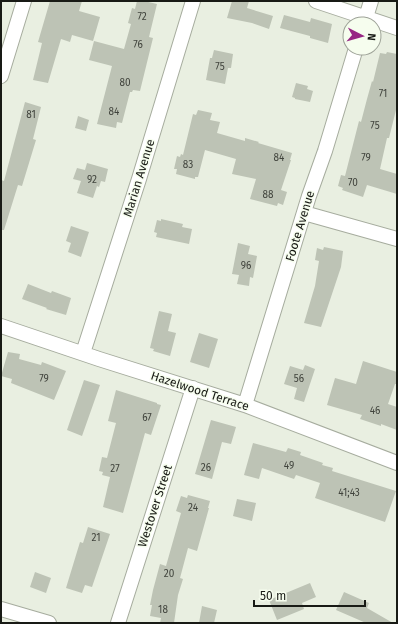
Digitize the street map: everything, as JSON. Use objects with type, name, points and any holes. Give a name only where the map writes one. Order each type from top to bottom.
[{"type":"street","points":[[1,76],[24,1]]},
{"type":"street","name":"Marian Avenue","points":[[82,354],[139,179],[193,1]]},
{"type":"street","points":[[316,1],[353,16]]},
{"type":"street","points":[[366,16],[371,1]]},
{"type":"street","points":[[382,25],[397,28]]},
{"type":"street","name":"Foote Avenue","points":[[245,404],[354,56]]},
{"type":"street","points":[[304,213],[397,239]]},
{"type":"street","name":"Hazelwood Terrace","points":[[1,326],[82,354],[245,404],[397,463]]},
{"type":"street","name":"Westover Street","points":[[118,623],[193,388]]},
{"type":"street","points":[[1,609],[49,623]]},
{"type":"building","points":[[50,1],[82,1],[79,11],[100,17],[93,41],[72,35],[70,42],[61,39],[48,83],[33,80],[42,43],[38,42]]},
{"type":"building","points":[[137,1],[157,4],[149,37],[153,38],[140,91],[133,90],[130,92],[122,123],[117,122],[116,128],[97,124],[112,66],[89,60],[94,41],[124,49],[131,24],[128,23],[132,8],[135,9]]},
{"type":"building","points":[[232,1],[249,1],[247,8],[273,16],[269,29],[252,23],[227,18]]},
{"type":"building","points":[[284,15],[310,22],[311,18],[332,24],[328,43],[310,38],[310,36],[280,28]]},
{"type":"building","points":[[214,50],[233,54],[231,68],[228,68],[225,84],[206,80],[210,58],[212,58]]},
{"type":"building","points":[[387,52],[397,54],[397,106],[389,138],[387,138],[380,169],[397,174],[397,194],[367,185],[363,197],[342,190],[343,188],[338,186],[341,175],[345,176],[359,121],[361,122],[379,56],[382,56],[382,53],[386,54]]},
{"type":"building","points":[[296,83],[308,86],[307,89],[313,91],[310,102],[292,97]]},
{"type":"building","points":[[25,102],[41,107],[33,139],[36,140],[22,186],[18,185],[4,230],[1,230],[1,180],[4,181]]},
{"type":"building","points":[[198,110],[212,113],[210,120],[220,122],[217,133],[245,141],[245,138],[292,153],[281,190],[287,192],[283,205],[278,203],[277,206],[250,199],[256,179],[232,174],[236,159],[205,150],[198,177],[195,177],[195,179],[176,174],[177,169],[174,169],[177,156],[180,157],[181,154],[183,155],[193,114],[196,115]]},
{"type":"building","points":[[78,116],[89,120],[86,131],[75,128]]},
{"type":"building","points":[[87,163],[108,169],[105,182],[101,181],[99,187],[97,186],[93,198],[77,193],[81,181],[73,179],[77,168],[85,170]]},
{"type":"building","points":[[161,219],[183,224],[182,227],[192,229],[189,244],[156,237],[157,233],[154,232],[157,220],[161,221]]},
{"type":"building","points":[[71,226],[89,232],[81,257],[68,252],[71,243],[66,241]]},
{"type":"building","points":[[238,243],[250,246],[248,254],[257,256],[253,278],[250,277],[249,286],[237,284],[239,275],[232,274]]},
{"type":"building","points":[[324,247],[343,251],[341,267],[321,327],[304,323],[315,286],[319,261],[315,260],[317,248],[323,250]]},
{"type":"building","points":[[28,284],[51,293],[52,291],[71,298],[66,315],[22,299]]},
{"type":"building","points":[[159,311],[172,314],[168,331],[176,333],[170,356],[153,351],[154,349],[150,348]]},
{"type":"building","points":[[199,333],[218,339],[209,368],[190,362]]},
{"type":"building","points":[[8,352],[20,354],[19,359],[41,365],[42,362],[66,371],[54,400],[11,383],[12,379],[1,376]]},
{"type":"building","points":[[363,361],[397,372],[397,384],[395,384],[388,404],[397,407],[397,430],[360,419],[362,415],[327,405],[335,378],[356,384]]},
{"type":"building","points":[[305,365],[315,369],[304,402],[294,399],[297,388],[284,384],[290,366],[303,370]]},
{"type":"building","points":[[84,380],[100,385],[82,436],[67,430]]},
{"type":"building","points":[[116,390],[161,405],[151,435],[145,433],[123,513],[103,507],[110,477],[102,475],[103,472],[99,471],[102,457],[107,458],[116,423],[108,421]]},
{"type":"building","points":[[211,420],[236,427],[231,444],[222,442],[212,479],[195,474]]},
{"type":"building","points":[[253,443],[286,452],[288,448],[301,452],[300,455],[323,463],[322,465],[333,468],[332,471],[396,491],[385,522],[315,498],[320,483],[296,475],[294,479],[262,468],[259,479],[244,475]]},
{"type":"building","points":[[188,495],[210,501],[209,508],[197,551],[188,548],[180,578],[183,579],[178,595],[174,623],[160,623],[161,618],[150,616],[152,605],[150,605],[153,590],[160,564],[166,566],[181,513],[176,511],[181,496],[187,498]]},
{"type":"building","points":[[237,499],[256,503],[252,521],[233,516]]},
{"type":"building","points":[[88,527],[110,534],[92,587],[85,585],[82,593],[66,588],[80,542],[83,543]]},
{"type":"building","points":[[35,572],[51,578],[46,593],[30,587]]},
{"type":"building","points":[[310,583],[316,597],[302,603],[304,609],[277,620],[269,600]]},
{"type":"building","points":[[344,592],[369,603],[367,608],[393,623],[366,623],[336,610]]},
{"type":"building","points":[[202,606],[217,610],[214,623],[199,623]]}]
